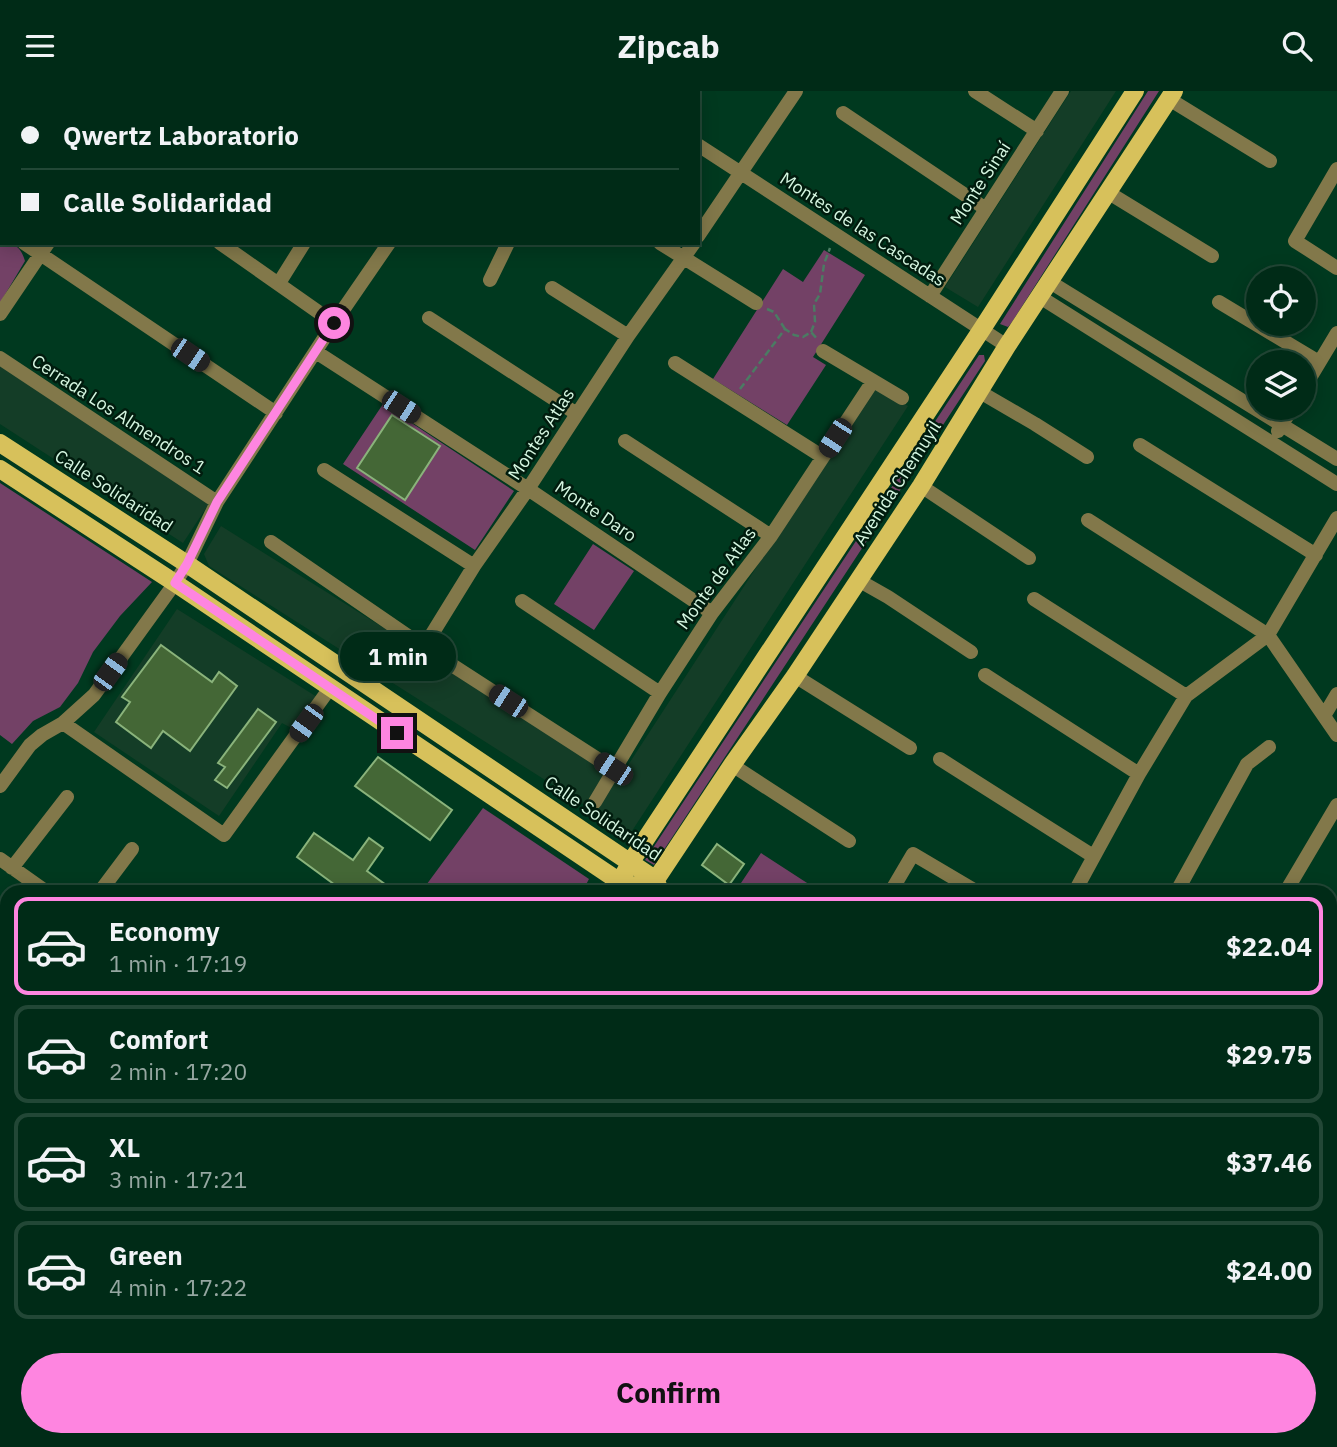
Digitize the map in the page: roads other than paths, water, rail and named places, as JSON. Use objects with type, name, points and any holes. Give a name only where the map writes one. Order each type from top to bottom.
[{"type":"main road","name":"Avenida Chemuyil","points":[[618,885],[982,330],[1135,91]]},
{"type":"main road","name":"Avenida Chemuyil","points":[[657,885],[732,765],[795,676],[921,486],[1007,346],[1172,95]]},
{"type":"main road","name":"Calle Solidaridad","points":[[0,443],[187,564],[580,827],[631,863],[651,885]]},
{"type":"main road","name":"Calle Solidaridad","points":[[0,469],[175,583],[614,885]]},
{"type":"street","points":[[700,233],[796,91]]},
{"type":"street","points":[[975,91],[1037,131]]},
{"type":"street","name":"Monte Sinaí","points":[[930,296],[1062,91]]},
{"type":"street","points":[[1172,95],[1270,161]]},
{"type":"street","points":[[843,113],[986,209]]},
{"type":"street","name":"Montes de las Cascadas","points":[[700,146],[1007,346]]},
{"type":"street","points":[[1337,169],[1294,241],[1337,268]]},
{"type":"street","points":[[1110,193],[1212,256]]},
{"type":"street","points":[[223,245],[334,323]]},
{"type":"street","points":[[279,283],[303,245]]},
{"type":"street","points":[[0,786],[30,745],[63,723],[94,695],[175,583],[217,502],[388,245]]},
{"type":"street","points":[[490,280],[507,245]]},
{"type":"street","points":[[663,245],[756,303]]},
{"type":"street","name":"Montes Atlas","points":[[424,647],[474,566],[628,336],[693,245]]},
{"type":"street","points":[[0,314],[44,249],[276,413]]},
{"type":"street","points":[[552,288],[628,336]]},
{"type":"street","points":[[1045,289],[1337,459]]},
{"type":"street","points":[[1045,289],[1337,484]]},
{"type":"street","points":[[1219,302],[1320,362]]},
{"type":"street","points":[[429,318],[577,414]]},
{"type":"street","points":[[1316,368],[1337,333]]},
{"type":"street","points":[[823,351],[902,398]]},
{"type":"street","name":"Monte Daro","points":[[316,352],[528,489],[712,613]]},
{"type":"street","name":"Cerrada Los Almendros 1","points":[[0,358],[217,502]]},
{"type":"street","points":[[674,363],[823,457]]},
{"type":"street","name":"Monte de Atlas","points":[[595,802],[660,693],[712,613],[771,536],[873,381]]},
{"type":"street","points":[[980,392],[1087,457]]},
{"type":"street","points":[[1271,442],[1285,420]]},
{"type":"street","points":[[625,441],[771,536]]},
{"type":"street","points":[[1140,445],[1316,555]]},
{"type":"street","points":[[324,470],[474,566]]},
{"type":"street","points":[[921,486],[1030,558]]},
{"type":"street","points":[[1078,885],[1139,774],[1186,696],[1268,635],[1337,518]]},
{"type":"street","points":[[1088,520],[1268,635],[1337,735]]},
{"type":"street","points":[[271,542],[424,647],[613,769]]},
{"type":"street","points":[[858,580],[971,652]]},
{"type":"street","points":[[1034,599],[1186,696]]},
{"type":"street","points":[[522,601],[660,693]]},
{"type":"street","points":[[985,675],[1139,774]]},
{"type":"street","points":[[795,676],[910,748]]},
{"type":"street","points":[[63,723],[225,835],[330,688]]},
{"type":"street","points":[[1324,716],[1337,694]]},
{"type":"street","points":[[1180,885],[1247,764],[1269,747]]},
{"type":"street","points":[[940,759],[1093,856]]},
{"type":"street","points":[[732,765],[849,841]]},
{"type":"street","points":[[37,885],[6,863],[67,797]]},
{"type":"street","points":[[1290,885],[1337,805]]},
{"type":"street","points":[[105,885],[132,849]]},
{"type":"street","points":[[895,885],[913,854],[965,885]]}]
